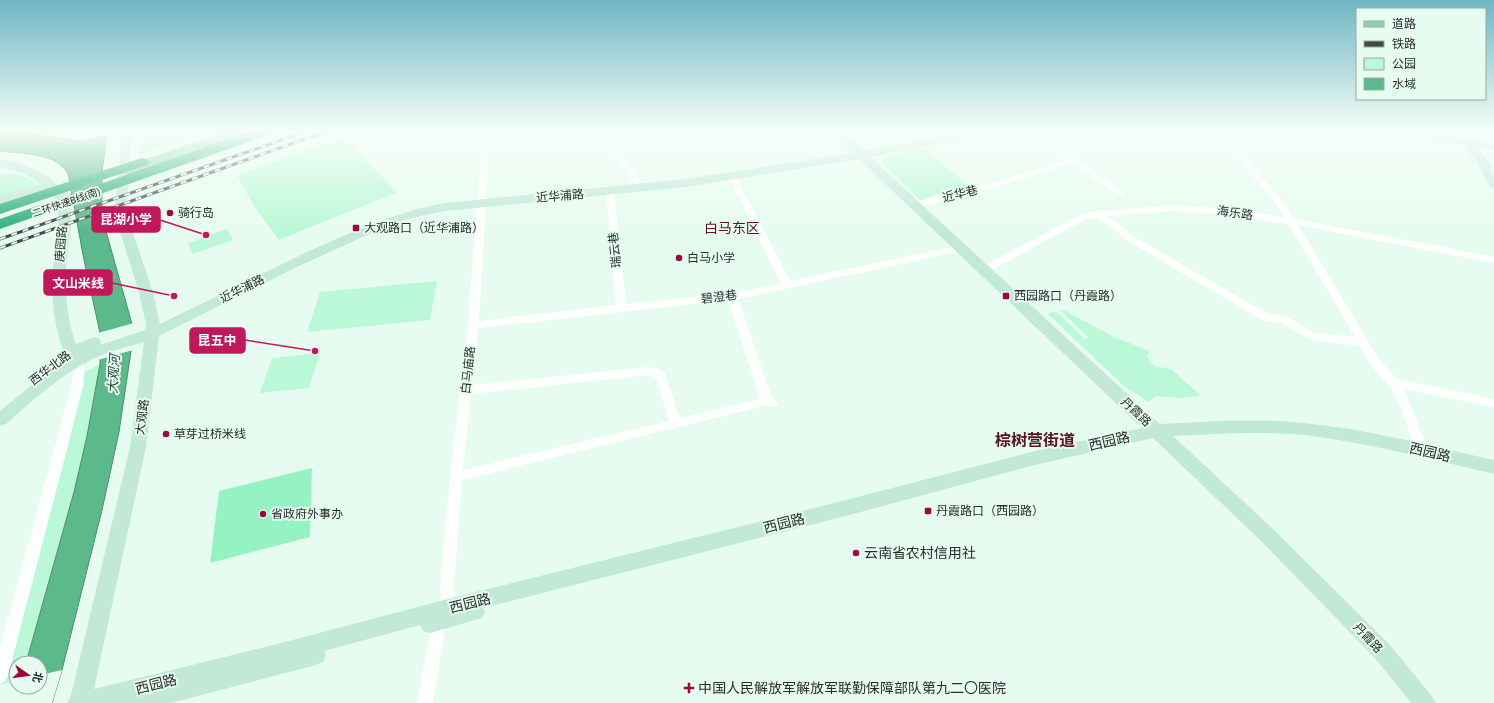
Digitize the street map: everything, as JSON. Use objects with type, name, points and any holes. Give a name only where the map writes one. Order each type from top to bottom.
[{"type":"highway","points":[[0,209],[135,164]]},
{"type":"highway","name":"二环快速B线(南)","points":[[0,224],[175,164]]},
{"type":"main road","points":[[0,220],[41,203],[153,164]]},
{"type":"main road","points":[[139,169],[155,164]]},
{"type":"main road","points":[[0,214],[41,203]]},
{"type":"street","name":"庚园路","points":[[3,164],[41,176],[61,198],[64,212],[59,263],[60,298],[65,333],[74,357]]},
{"type":"street","name":"大观路","points":[[79,703],[138,447],[153,329],[151,309],[120,213],[125,164]]},
{"type":"street","name":"白马庙路","points":[[425,703],[443,615],[456,476],[473,325],[484,164]]},
{"type":"street","points":[[625,164],[640,187]]},
{"type":"street","name":"近华浦路","points":[[480,202],[610,192],[786,164]]},
{"type":"street","name":"近华浦路","points":[[153,329],[305,258],[398,217],[427,209],[480,202],[640,187],[732,176],[799,164]]},
{"type":"street","name":"丹霞路","points":[[871,164],[985,269],[1266,534],[1381,650],[1425,703]]},
{"type":"street","name":"近华巷","points":[[915,205],[994,185],[1062,164]]},
{"type":"street","points":[[1079,164],[1120,193]]},
{"type":"street","points":[[1247,164],[1281,204],[1376,364],[1399,390],[1422,450]]},
{"type":"street","points":[[1484,164],[1494,184]]},
{"type":"street","points":[[732,176],[787,285]]},
{"type":"street","points":[[0,200],[50,185]]},
{"type":"street","name":"瑞云巷","points":[[610,192],[621,308]]},
{"type":"street","name":"海乐路","points":[[985,269],[1083,217],[1098,214],[1150,209],[1199,209],[1290,221],[1494,260]]},
{"type":"street","points":[[1098,214],[1126,236],[1258,313],[1284,320],[1312,336],[1363,342]]},
{"type":"street","name":"碧澄巷","points":[[473,325],[732,296],[962,248]]},
{"type":"street","points":[[732,296],[766,399],[772,403]]},
{"type":"street","name":"西华北路","points":[[0,410],[45,370],[97,346],[153,329]]},
{"type":"street","name":"西华北路","points":[[0,420],[74,357]]},
{"type":"street","points":[[0,676],[3,653],[77,387],[79,375],[74,357]]},
{"type":"street","points":[[466,390],[649,371],[655,372],[661,376],[676,424]]},
{"type":"street","points":[[1394,383],[1494,402]]},
{"type":"street","points":[[456,476],[472,474],[760,404]]},
{"type":"street","name":"西园路","points":[[79,703],[443,615],[1037,467],[1159,434],[1195,427],[1270,427],[1339,434],[1378,440],[1494,467]]},
{"type":"street","name":"西园路","points":[[1159,434],[1274,434],[1306,437],[1381,448],[1494,474]]},
{"type":"street","name":"西园路","points":[[131,703],[443,615]]},
{"type":"green space","points":[[269,164],[369,164],[397,192],[279,240],[252,203],[237,175]]},
{"type":"green space","points":[[883,164],[943,164],[968,185],[920,200]]},
{"type":"green space","points":[[0,173],[26,177],[38,186],[0,198]]},
{"type":"green space","points":[[227,229],[233,240],[193,254],[188,243]]},
{"type":"green space","points":[[437,281],[430,320],[307,332],[320,292]]},
{"type":"green space","points":[[1062,309],[1114,337],[1150,351],[1147,356],[1154,366],[1171,369],[1201,396],[1180,398],[1156,396],[1149,402],[1125,387],[1048,314],[1055,311],[1085,339],[1089,338],[1060,310]]},
{"type":"green space","points":[[320,353],[309,388],[260,393],[272,358]]},
{"type":"green space","points":[[100,364],[87,436],[74,492],[28,655],[8,655],[8,683],[0,685],[0,653],[79,375]]},
{"type":"water","name":"大观河","points":[[59,164],[103,164],[102,217],[132,324],[131,351],[119,432],[102,510],[62,670],[52,703],[14,703],[27,695],[48,695],[48,655],[28,655],[74,492],[87,436],[100,364],[100,333],[83,255],[68,173]]},
{"type":"pier","points":[[134,323],[133,350],[98,360],[98,333]]},
{"type":"pier","points":[[62,670],[52,703],[12,703],[14,695],[48,695],[48,673]]},
{"type":"building","name":"省政府外事办","points":[[312,468],[310,537],[210,563],[219,491]]},
{"type":"railway","points":[[0,239],[214,164]]},
{"type":"railway","points":[[0,248],[235,164]]},
{"type":"place","name":"骑行岛","points":[[170,213]]},
{"type":"place","name":"大观路口（近华浦路）","points":[[356,228]]},
{"type":"place","name":"昆湖小学","points":[[206,235]]},
{"type":"place","name":"白马小学","points":[[679,258]]},
{"type":"place","name":"文山米线","points":[[174,296]]},
{"type":"place","name":"西园路口（丹霞路）","points":[[1006,296]]},
{"type":"place","name":"昆五中","points":[[315,351]]},
{"type":"place","name":"草芽过桥米线","points":[[166,434]]},
{"type":"place","name":"丹霞路口（西园路）","points":[[928,511]]},
{"type":"place","name":"省政府外事办","points":[[263,514]]},
{"type":"place","name":"云南省农村信用社","points":[[856,553]]},
{"type":"place","name":"中国人民解放军解放军联勤保障部队第九二〇医院","points":[[689,688]]},
{"type":"district","name":"白马东区","points":[[732,228]]},
{"type":"district","name":"棕树营街道","points":[[1035,440]]}]
